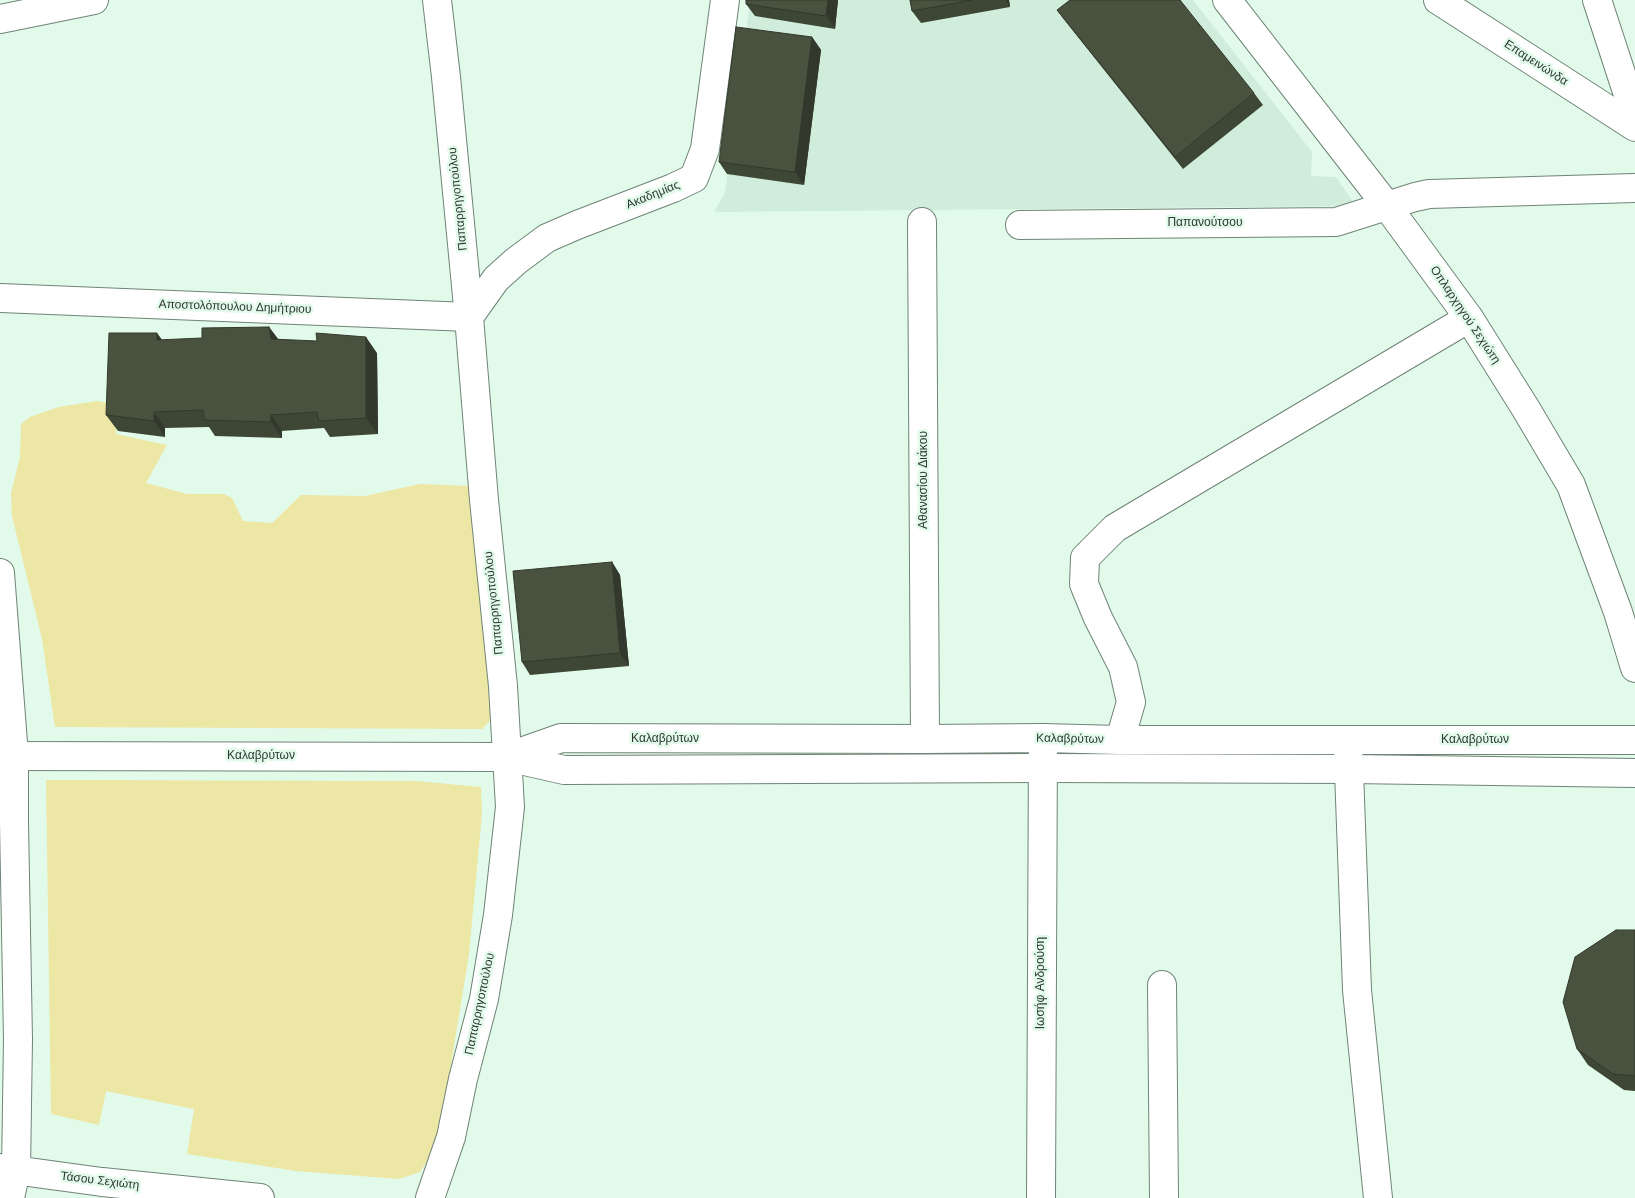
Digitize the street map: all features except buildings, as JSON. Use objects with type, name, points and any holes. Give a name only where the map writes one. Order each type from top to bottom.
[{"type":"street","points":[[0,18],[94,0]]},
{"type":"street","name":"Παπαρρηγοπούλου","points":[[430,1198],[450,1137],[484,999],[498,916],[510,807],[503,686],[484,500],[470,317],[437,0]]},
{"type":"street","name":"Ακαδημίας","points":[[470,317],[496,279],[547,238],[694,178],[705,149],[725,0]]},
{"type":"street","name":"Οπλαρχηγού Σεχιώτη","points":[[1227,0],[1387,206],[1469,318],[1526,408],[1571,485],[1618,612],[1635,668]]},
{"type":"street","name":"Επαμεινώνδα","points":[[1438,0],[1635,127]]},
{"type":"street","points":[[1597,0],[1635,116]]},
{"type":"street","name":"Παπανούτσου","points":[[1020,225],[1336,222],[1429,194],[1635,188]]},
{"type":"street","name":"Αθανασίου Διάκου","points":[[922,222],[925,739]]},
{"type":"street","name":"Αποστολόπουλου Δημήτριου","points":[[0,298],[470,317]]},
{"type":"street","points":[[1120,740],[1131,702],[1122,667],[1084,584],[1085,558],[1115,528],[1469,318]]},
{"type":"street","points":[[0,573],[7,756],[14,823],[18,1039],[8,1169],[10,1198]]},
{"type":"street","name":"Καλαβρύτων","points":[[507,757],[561,738],[1635,740]]},
{"type":"street","name":"Ιωσήφ Ανδρούση","points":[[1040,1198],[1043,738]]},
{"type":"street","points":[[1348,740],[1357,990],[1378,1198]]},
{"type":"street","name":"Καλαβρύτων","points":[[7,756],[507,757],[564,770],[1042,768],[1350,769],[1635,773]]},
{"type":"street","points":[[1162,985],[1164,1198]]},
{"type":"street","name":"Τάσου Σεχιώτη","points":[[8,1169],[260,1198]]},
{"type":"shaded area","points":[[750,0],[1193,0],[1312,152],[1311,176],[1336,177],[1356,206],[714,212],[725,193]]},
{"type":"shaded area","points":[[97,401],[115,404],[116,434],[167,445],[146,483],[187,494],[224,494],[232,498],[243,521],[272,523],[301,495],[365,496],[420,484],[470,486],[497,713],[482,729],[55,727],[42,639],[12,516],[11,493],[20,457],[21,424],[30,417],[59,407]]},
{"type":"shaded area","points":[[46,780],[416,781],[481,787],[482,814],[469,954],[438,1144],[420,1172],[399,1179],[296,1171],[187,1154],[194,1109],[106,1091],[99,1125],[51,1114]]}]
